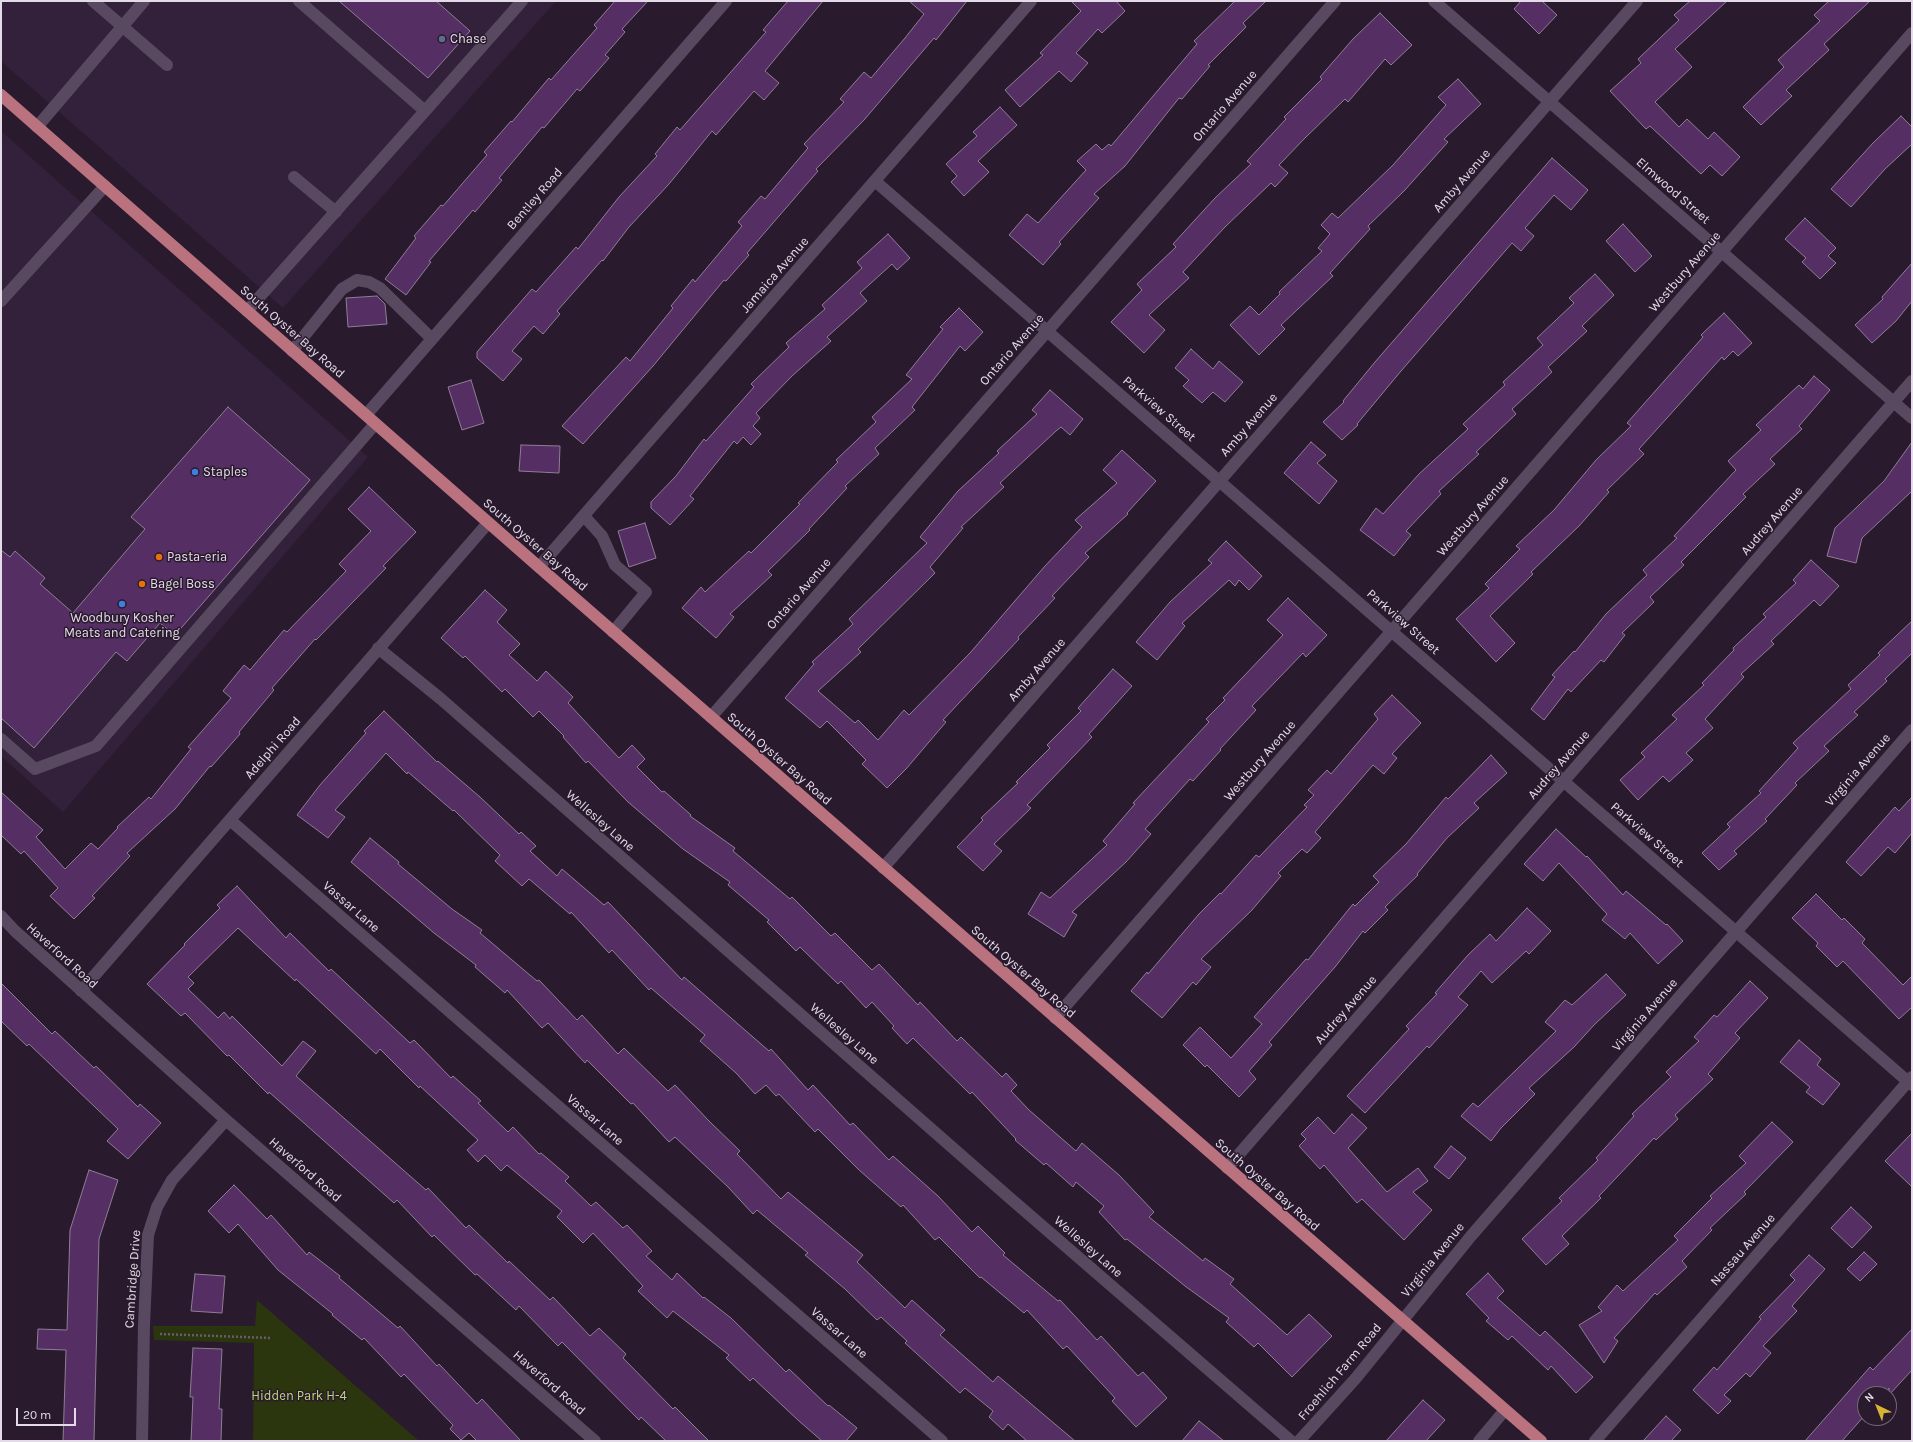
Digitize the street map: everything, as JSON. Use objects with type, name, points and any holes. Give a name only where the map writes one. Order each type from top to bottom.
[{"type":"main road","name":"South Oyster Bay Road","points":[[1,95],[539,568],[1541,1441]]},
{"type":"street","points":[[93,1],[167,65]]},
{"type":"street","points":[[37,127],[144,1]]},
{"type":"street","points":[[299,1],[425,111]]},
{"type":"street","points":[[247,312],[522,1]]},
{"type":"street","name":"Bentley Road","points":[[366,415],[726,1]]},
{"type":"street","name":"Jamaica Avenue","points":[[539,568],[1031,1]]},
{"type":"street","name":"Ontario Avenue","points":[[711,717],[1335,1]]},
{"type":"street","name":"Elmwood Street","points":[[1434,1],[1912,418]]},
{"type":"street","name":"Amby Avenue","points":[[883,868],[1637,1]]},
{"type":"street","name":"Westbury Avenue","points":[[1055,1018],[1912,33]]},
{"type":"street","points":[[294,177],[336,212]]},
{"type":"street","name":"Parkview Street","points":[[875,181],[1736,931],[1911,1081]]},
{"type":"street","points":[[1,301],[105,186]]},
{"type":"street","points":[[292,351],[342,289],[357,280],[369,282],[380,288],[432,339]]},
{"type":"street","name":"Audrey Avenue","points":[[1227,1168],[1912,381]]},
{"type":"street","points":[[1,739],[35,769],[96,746],[375,424]]},
{"type":"street","points":[[584,516],[602,536],[615,565],[646,592],[613,632]]},
{"type":"street","name":"Adelphi Road","points":[[81,991],[488,523]]},
{"type":"street","name":"Wellesley Lane","points":[[378,648],[440,699],[1005,1194],[1291,1441]]},
{"type":"street","name":"Virginia Avenue","points":[[1401,1320],[1471,1236],[1912,730]]},
{"type":"street","name":"Vassar Lane","points":[[230,820],[942,1441]]},
{"type":"street","name":"Haverford Road","points":[[1,916],[14,931],[226,1120],[595,1441]]},
{"type":"street","name":"Nassau Avenue","points":[[1595,1441],[1911,1081]]},
{"type":"street","name":"Cambridge Drive","points":[[142,1441],[148,1235],[157,1207],[172,1180],[226,1120]]},
{"type":"street","name":"Froehlich Farm Road","points":[[1299,1441],[1356,1378],[1401,1320]]},
{"type":"street","points":[[1479,1441],[1504,1410]]},
{"type":"path","points":[[144,1334],[271,1338]]},
{"type":"shaded area","points":[[1,1],[556,1],[283,308],[1,61]]},
{"type":"shaded area","points":[[1,131],[368,457],[63,812],[1,756]]},
{"type":"green space","name":"Hidden Park H-4","points":[[257,1300],[419,1441],[253,1441],[254,1343],[154,1340],[153,1326],[255,1326]]},
{"type":"building","points":[[339,1],[436,1],[470,31],[428,78]]},
{"type":"building","points":[[615,1],[648,1],[622,29],[625,32],[605,55],[609,58],[580,91],[577,89],[544,128],[542,127],[499,178],[502,180],[475,212],[473,210],[429,261],[431,262],[406,295],[385,279],[416,238],[414,236],[441,205],[443,206],[487,155],[484,152],[511,121],[512,122],[549,78],[551,80],[597,28],[594,25]]},
{"type":"building","points":[[788,1],[823,1],[765,71],[779,83],[764,100],[754,91],[716,135],[712,131],[669,184],[629,227],[603,261],[602,260],[557,311],[560,314],[543,334],[534,326],[512,351],[522,359],[503,381],[477,358],[477,352],[532,289],[536,292],[576,247],[578,249],[619,197],[657,156],[655,154],[677,127],[680,130],[766,32],[763,30]]},
{"type":"building","points":[[909,1],[967,1],[936,40],[934,38],[864,120],[816,169],[818,171],[747,253],[749,255],[726,281],[724,280],[653,366],[583,444],[562,426],[626,357],[630,361],[673,308],[671,306],[693,279],[695,282],[742,226],[738,222],[761,196],[765,199],[808,148],[804,144],[844,102],[840,99],[864,72],[871,78],[905,38],[924,14]]},
{"type":"building","points":[[1071,1],[1116,1],[1125,11],[1102,33],[1098,29],[1076,53],[1088,63],[1071,82],[1059,71],[1020,107],[1005,90],[1043,55],[1040,53],[1081,11]]},
{"type":"building","points":[[1235,1],[1266,1],[1243,23],[1246,27],[1208,65],[1210,66],[1182,99],[1179,98],[1125,166],[1094,194],[1099,198],[1059,242],[1061,244],[1043,265],[1009,235],[1027,214],[1038,223],[1086,170],[1077,161],[1096,144],[1102,150],[1109,144],[1111,146],[1197,44],[1194,41]]},
{"type":"building","points":[[1521,1],[1542,1],[1557,15],[1539,34],[1514,9]]},
{"type":"building","points":[[1690,1],[1727,1],[1675,49],[1692,67],[1655,102],[1679,127],[1687,119],[1708,139],[1714,132],[1740,157],[1722,176],[1710,165],[1701,174],[1650,126],[1646,129],[1610,91],[1641,63],[1638,59],[1679,20],[1674,15]]},
{"type":"building","points":[[1829,1],[1870,1],[1824,44],[1829,50],[1786,90],[1792,96],[1761,125],[1743,107],[1784,67],[1778,60],[1820,21],[1814,15]]},
{"type":"building","points":[[1380,13],[1412,45],[1391,65],[1385,59],[1348,102],[1345,99],[1305,138],[1279,165],[1288,173],[1275,187],[1271,183],[1225,227],[1183,272],[1189,278],[1149,315],[1165,330],[1144,353],[1111,322],[1142,290],[1137,284],[1176,247],[1173,244],[1215,198],[1251,164],[1247,161],[1286,119],[1284,117],[1322,79],[1320,77],[1353,39]]},
{"type":"building","points":[[1458,79],[1481,104],[1444,139],[1448,142],[1404,191],[1368,226],[1370,229],[1330,273],[1333,276],[1281,325],[1285,329],[1259,355],[1230,325],[1250,306],[1259,315],[1280,294],[1279,292],[1322,251],[1318,248],[1330,234],[1321,225],[1332,213],[1338,218],[1393,165],[1446,105],[1438,97]]},
{"type":"building","points":[[1000,107],[1017,125],[978,161],[989,172],[964,196],[951,182],[957,176],[946,164],[977,136],[973,132]]},
{"type":"building","points":[[1901,116],[1912,127],[1912,144],[1885,169],[1851,207],[1831,189],[1873,143]]},
{"type":"building","points":[[1552,158],[1588,190],[1571,210],[1554,195],[1525,228],[1534,236],[1521,251],[1512,243],[1401,371],[1357,424],[1358,425],[1342,440],[1323,422],[1344,402],[1343,401],[1375,362]]},
{"type":"building","points":[[1805,218],[1836,248],[1828,256],[1836,263],[1820,279],[1802,262],[1806,258],[1785,239]]},
{"type":"building","points":[[1623,224],[1652,256],[1635,272],[1606,241]]},
{"type":"building","points":[[888,234],[910,258],[897,270],[892,264],[860,293],[867,301],[827,337],[831,341],[792,376],[756,413],[760,418],[753,426],[761,434],[751,445],[743,437],[737,444],[734,441],[690,496],[694,499],[670,525],[651,508],[651,502],[676,476],[704,439],[706,441],[754,387],[751,384],[789,347],[786,343],[825,309],[822,305],[862,268],[857,262]]},
{"type":"building","points":[[1912,263],[1912,301],[1896,321],[1872,343],[1855,325],[1883,299],[1882,297]]},
{"type":"building","points":[[1595,274],[1614,295],[1582,326],[1587,331],[1548,367],[1552,372],[1512,409],[1516,414],[1476,452],[1479,454],[1439,491],[1441,494],[1406,531],[1411,535],[1394,556],[1360,530],[1376,508],[1383,514],[1419,474],[1468,429],[1463,424],[1505,385],[1503,382],[1543,345],[1537,338],[1574,303],[1569,298]]},
{"type":"building","points":[[377,296],[385,304],[387,324],[348,327],[346,298]]},
{"type":"building","points":[[959,308],[983,332],[965,351],[960,346],[912,407],[915,410],[875,448],[879,454],[845,486],[847,488],[809,529],[810,530],[768,571],[772,575],[730,614],[734,617],[716,638],[682,608],[701,587],[705,592],[749,551],[751,553],[800,504],[798,503],[838,462],[836,460],[876,422],[872,417],[912,379],[906,375],[943,329],[940,327]]},
{"type":"building","points":[[1724,313],[1752,343],[1738,356],[1733,351],[1724,360],[1722,357],[1639,449],[1644,454],[1607,490],[1609,492],[1579,526],[1531,572],[1533,574],[1490,616],[1515,643],[1496,662],[1456,619],[1489,588],[1485,584],[1520,549],[1516,546],[1554,510],[1596,460],[1631,426],[1627,423],[1703,337],[1701,335]]},
{"type":"building","points":[[1191,349],[1213,369],[1219,361],[1243,382],[1225,402],[1213,392],[1202,403],[1183,386],[1189,380],[1175,368]]},
{"type":"building","points":[[1814,376],[1830,390],[1799,426],[1802,429],[1770,459],[1775,464],[1743,494],[1746,497],[1681,562],[1684,565],[1650,597],[1654,602],[1622,633],[1625,635],[1604,662],[1601,660],[1571,692],[1568,689],[1544,720],[1531,709],[1555,677],[1552,675],[1574,651],[1575,652],[1606,614],[1647,575],[1643,570],[1677,538],[1674,536],[1736,470],[1728,461],[1761,430],[1756,425],[1799,385],[1803,389]]},
{"type":"building","points":[[471,380],[484,423],[462,430],[448,387]]},
{"type":"building","points":[[1050,390],[1083,419],[1070,435],[1061,427],[1000,483],[1004,487],[961,527],[963,528],[930,567],[935,573],[858,649],[861,652],[818,691],[855,723],[858,720],[878,740],[904,710],[909,715],[970,653],[1045,566],[1082,527],[1075,520],[1117,483],[1103,470],[1122,450],[1156,481],[1127,513],[1128,514],[1085,553],[1089,557],[1052,596],[1055,598],[1018,637],[1019,639],[943,720],[946,722],[906,769],[887,788],[862,764],[866,760],[827,721],[820,728],[785,698],[814,664],[812,662],[853,624],[849,619],[927,543],[920,537],[958,491],[999,453],[997,451],[1037,414],[1032,410]]},
{"type":"building","points":[[228,407],[310,480],[175,635],[160,623],[127,661],[116,652],[34,748],[1,718],[1,550],[10,557],[15,551],[45,578],[40,584],[73,613],[145,529],[131,517]]},
{"type":"building","points":[[1311,442],[1326,455],[1317,463],[1337,481],[1319,504],[1284,473]]},
{"type":"building","points":[[1912,442],[1912,491],[1862,538],[1856,563],[1827,556],[1835,528],[1884,481]]},
{"type":"building","points":[[521,445],[560,446],[559,473],[519,471]]},
{"type":"building","points":[[369,487],[416,532],[383,566],[386,568],[316,640],[315,639],[272,688],[274,690],[239,732],[240,734],[211,767],[210,766],[175,809],[127,853],[130,856],[92,896],[95,898],[74,919],[50,896],[58,888],[24,851],[21,854],[1,835],[1,792],[43,830],[36,837],[65,869],[91,843],[98,849],[118,828],[117,827],[149,797],[151,799],[191,749],[188,747],[231,698],[223,691],[244,665],[250,670],[284,630],[287,632],[346,571],[339,564],[371,531],[348,509]]},
{"type":"building","points":[[645,523],[656,558],[629,567],[618,531]]},
{"type":"building","points":[[1226,541],[1262,576],[1249,590],[1239,580],[1235,586],[1229,580],[1182,623],[1185,626],[1157,660],[1136,642],[1170,602],[1212,563],[1208,560]]},
{"type":"building","points":[[1811,560],[1839,586],[1820,606],[1814,600],[1771,641],[1774,644],[1741,674],[1744,677],[1705,719],[1713,728],[1686,753],[1693,760],[1669,782],[1663,776],[1638,800],[1620,780],[1645,757],[1641,753],[1677,719],[1672,715],[1704,685],[1702,683],[1734,650],[1733,648],[1766,617],[1763,614],[1796,583],[1793,580]]},
{"type":"building","points":[[485,590],[507,610],[497,622],[520,644],[509,655],[537,681],[546,671],[573,697],[568,703],[619,758],[632,745],[645,759],[637,767],[662,792],[664,791],[691,815],[690,816],[735,848],[733,851],[790,899],[792,897],[831,936],[835,933],[872,970],[879,964],[918,1005],[920,1002],[957,1041],[961,1037],[1002,1077],[1006,1073],[1017,1085],[1011,1091],[1029,1110],[1076,1151],[1082,1143],[1119,1175],[1154,1212],[1149,1217],[1203,1261],[1205,1258],[1234,1279],[1230,1284],[1287,1335],[1309,1314],[1332,1336],[1292,1377],[1258,1343],[1254,1347],[1226,1322],[1229,1318],[1185,1286],[1127,1239],[1125,1240],[1099,1212],[1104,1206],[1076,1182],[1073,1187],[1046,1163],[1044,1165],[1015,1140],[1016,1139],[972,1092],[970,1094],[913,1038],[907,1044],[892,1028],[894,1026],[872,1002],[866,1008],[841,981],[838,984],[800,947],[796,951],[767,922],[769,920],[728,885],[730,882],[683,849],[628,802],[588,761],[586,763],[563,737],[564,736],[539,711],[533,717],[505,689],[502,692],[465,656],[463,658],[441,638]]},
{"type":"building","points":[[1288,598],[1327,635],[1306,657],[1303,653],[1252,706],[1256,710],[1193,781],[1190,779],[1145,829],[1151,834],[1126,862],[1072,912],[1077,915],[1064,937],[1028,914],[1041,892],[1050,898],[1107,845],[1103,841],[1135,804],[1133,803],[1209,722],[1206,719],[1225,700],[1223,698],[1283,635],[1267,620]]},
{"type":"building","points":[[1912,621],[1912,653],[1885,679],[1887,681],[1854,712],[1858,715],[1824,746],[1829,751],[1795,783],[1797,785],[1765,819],[1767,821],[1734,851],[1737,854],[1719,870],[1702,853],[1730,827],[1727,824],[1761,793],[1759,791],[1798,748],[1793,743],[1851,689],[1848,685],[1880,655],[1878,653]]},
{"type":"building","points":[[1113,669],[1132,686],[1089,734],[1092,737],[1027,805],[1031,808],[994,844],[1002,851],[983,871],[957,847],[983,820],[981,818],[1018,783],[1016,782],[1050,748],[1047,745],[1081,711],[1078,708]]},
{"type":"building","points":[[1392,695],[1421,723],[1392,754],[1397,758],[1384,774],[1373,765],[1315,832],[1321,838],[1307,853],[1302,849],[1278,873],[1281,876],[1251,911],[1201,959],[1211,967],[1196,985],[1193,982],[1162,1018],[1131,991],[1147,972],[1148,974],[1199,914],[1220,893],[1221,894],[1256,855],[1259,857],[1307,807],[1304,805],[1314,795],[1308,790],[1327,770],[1331,774],[1378,719],[1374,714]]},
{"type":"building","points":[[384,711],[437,762],[438,761],[480,797],[519,834],[521,832],[536,846],[530,851],[557,876],[562,869],[604,905],[608,902],[682,980],[684,977],[769,1051],[771,1049],[808,1090],[813,1085],[850,1125],[853,1123],[889,1160],[893,1156],[938,1196],[972,1232],[978,1226],[1005,1253],[1003,1255],[1058,1301],[1060,1300],[1097,1340],[1101,1336],[1138,1376],[1143,1372],[1167,1398],[1136,1427],[1112,1401],[1115,1398],[1067,1346],[1063,1349],[1027,1310],[1024,1313],[981,1277],[980,1278],[939,1237],[935,1240],[903,1205],[901,1207],[858,1169],[818,1129],[815,1132],[779,1094],[776,1096],[766,1085],[755,1094],[736,1073],[700,1041],[705,1035],[651,988],[649,990],[612,950],[609,953],[571,912],[570,914],[529,879],[522,886],[495,861],[500,855],[454,810],[453,811],[408,772],[407,774],[386,753],[335,810],[345,817],[328,838],[297,815],[320,785],[366,733],[364,731]]},
{"type":"building","points":[[1491,755],[1507,773],[1474,803],[1479,808],[1447,838],[1417,874],[1418,875],[1385,907],[1388,910],[1365,933],[1363,931],[1335,967],[1269,1042],[1272,1045],[1249,1071],[1256,1079],[1239,1097],[1207,1065],[1205,1067],[1183,1045],[1200,1027],[1231,1058],[1262,1024],[1254,1017],[1306,959],[1308,960],[1353,904],[1355,906],[1379,882],[1373,876],[1406,844],[1446,797],[1448,799]]},
{"type":"building","points":[[1912,797],[1912,833],[1895,853],[1888,847],[1861,876],[1846,862],[1895,807],[1899,811]]},
{"type":"building","points":[[1556,829],[1586,857],[1587,856],[1623,895],[1626,891],[1666,925],[1667,924],[1683,941],[1658,964],[1630,933],[1625,939],[1602,920],[1607,914],[1559,863],[1543,881],[1524,864]]},
{"type":"building","points":[[370,838],[399,862],[398,864],[452,909],[482,930],[480,933],[537,981],[539,980],[577,1020],[582,1015],[618,1054],[624,1048],[668,1091],[675,1085],[740,1151],[737,1154],[781,1199],[788,1192],[863,1255],[857,1262],[905,1308],[912,1300],[945,1330],[940,1335],[993,1382],[998,1376],[1075,1441],[1027,1441],[1008,1424],[1003,1430],[989,1417],[993,1411],[965,1388],[960,1393],[905,1343],[907,1341],[881,1317],[877,1320],[845,1289],[805,1255],[808,1253],[757,1210],[753,1214],[728,1187],[675,1137],[669,1142],[633,1103],[631,1104],[587,1060],[585,1063],[548,1023],[542,1028],[507,990],[505,993],[475,967],[476,965],[434,933],[351,862]]},
{"type":"building","points":[[237,886],[286,938],[290,933],[329,971],[331,969],[410,1043],[414,1040],[451,1078],[453,1076],[481,1101],[478,1103],[508,1132],[513,1127],[539,1154],[541,1153],[569,1177],[565,1181],[591,1206],[596,1202],[623,1228],[627,1225],[652,1251],[646,1256],[672,1280],[677,1273],[703,1298],[704,1297],[731,1318],[786,1372],[789,1369],[828,1406],[829,1405],[857,1428],[846,1441],[822,1441],[753,1378],[750,1381],[726,1358],[729,1355],[673,1311],[667,1318],[638,1291],[643,1286],[593,1233],[583,1243],[557,1217],[562,1211],[507,1165],[501,1171],[485,1155],[478,1162],[467,1150],[478,1140],[420,1086],[419,1088],[380,1049],[376,1054],[296,979],[295,981],[238,928],[188,977],[194,983],[188,989],[218,1018],[224,1012],[230,1019],[232,1016],[282,1066],[303,1041],[316,1051],[296,1076],[426,1190],[428,1188],[466,1228],[469,1225],[508,1263],[509,1261],[550,1300],[553,1297],[590,1336],[599,1328],[626,1354],[623,1358],[673,1409],[675,1407],[709,1441],[666,1441],[641,1417],[639,1420],[562,1342],[558,1346],[519,1306],[516,1310],[477,1274],[475,1275],[434,1235],[432,1237],[397,1200],[394,1203],[269,1092],[268,1094],[229,1055],[227,1056],[185,1013],[181,1016],[147,984],[220,908],[217,905]]},
{"type":"building","points":[[1816,894],[1842,920],[1844,918],[1865,939],[1862,943],[1903,985],[1912,976],[1912,1007],[1899,1019],[1843,961],[1837,967],[1816,946],[1818,943],[1792,918]]},
{"type":"building","points":[[1527,908],[1551,931],[1529,954],[1526,951],[1492,983],[1481,971],[1458,997],[1468,1005],[1429,1048],[1427,1046],[1365,1113],[1347,1096],[1409,1029],[1406,1026],[1437,994],[1435,993],[1468,955],[1490,934],[1496,941]]},
{"type":"building","points":[[1606,974],[1626,995],[1594,1025],[1574,1047],[1529,1088],[1535,1094],[1501,1128],[1491,1141],[1461,1116],[1473,1103],[1478,1107],[1556,1031],[1545,1022],[1565,1000],[1572,1005]]},
{"type":"building","points":[[1750,981],[1768,998],[1735,1033],[1740,1038],[1708,1074],[1713,1079],[1675,1115],[1678,1119],[1656,1140],[1654,1138],[1599,1196],[1601,1198],[1562,1236],[1569,1244],[1546,1265],[1522,1239],[1562,1201],[1559,1198],[1598,1160],[1596,1158],[1634,1116],[1632,1114],[1671,1077],[1666,1072],[1699,1041],[1694,1037],[1714,1015],[1717,1017]]},
{"type":"building","points":[[1,983],[52,1034],[55,1031],[94,1068],[96,1066],[138,1107],[140,1104],[161,1123],[128,1159],[107,1141],[118,1129],[29,1044],[27,1046],[1,1021]]},
{"type":"building","points":[[1799,1040],[1821,1059],[1817,1065],[1840,1084],[1823,1105],[1806,1092],[1810,1087],[1780,1062]]},
{"type":"building","points":[[1352,1114],[1367,1128],[1348,1148],[1387,1192],[1418,1168],[1428,1181],[1413,1192],[1432,1210],[1404,1240],[1362,1199],[1357,1203],[1324,1165],[1320,1169],[1299,1146],[1306,1139],[1301,1134],[1318,1117],[1334,1134]]},
{"type":"building","points":[[1772,1122],[1793,1142],[1744,1192],[1746,1194],[1710,1228],[1712,1230],[1682,1261],[1687,1267],[1657,1295],[1655,1293],[1614,1338],[1618,1341],[1604,1363],[1579,1325],[1602,1311],[1598,1307],[1617,1285],[1623,1291],[1678,1240],[1674,1236],[1712,1198],[1710,1196],[1746,1163],[1739,1156]]},
{"type":"building","points":[[1912,1133],[1912,1187],[1885,1161]]},
{"type":"building","points":[[1451,1146],[1466,1158],[1449,1179],[1434,1167]]},
{"type":"building","points":[[89,1170],[118,1180],[99,1239],[94,1441],[63,1441],[66,1350],[37,1349],[38,1329],[67,1330],[70,1230]]},
{"type":"building","points":[[234,1185],[267,1219],[271,1215],[307,1255],[309,1252],[340,1276],[339,1278],[398,1328],[400,1326],[437,1366],[439,1364],[477,1404],[482,1399],[521,1441],[477,1441],[469,1433],[461,1440],[450,1429],[453,1425],[404,1374],[401,1377],[364,1338],[362,1340],[332,1315],[333,1314],[278,1270],[238,1224],[229,1233],[208,1211]]},
{"type":"building","points":[[1851,1207],[1872,1227],[1852,1248],[1831,1228]]},
{"type":"building","points":[[1864,1252],[1877,1264],[1860,1281],[1847,1269]]},
{"type":"building","points":[[1809,1255],[1825,1269],[1792,1306],[1797,1311],[1763,1346],[1771,1353],[1750,1377],[1746,1373],[1724,1395],[1731,1401],[1718,1414],[1693,1390],[1714,1367],[1717,1370],[1761,1319],[1759,1317],[1795,1280],[1790,1275]]},
{"type":"building","points":[[1488,1273],[1504,1291],[1497,1298],[1540,1336],[1545,1331],[1593,1377],[1576,1393],[1551,1366],[1548,1370],[1512,1336],[1508,1340],[1486,1321],[1489,1318],[1466,1294]]},
{"type":"building","points":[[195,1274],[225,1276],[222,1313],[191,1311]]},
{"type":"building","points":[[1912,1329],[1912,1370],[1897,1386],[1857,1386],[1857,1424],[1842,1441],[1805,1441],[1870,1367],[1873,1370]]},
{"type":"building","points":[[193,1348],[222,1349],[219,1409],[222,1409],[221,1441],[191,1441],[193,1397],[190,1397]]},
{"type":"building","points":[[1423,1400],[1445,1420],[1426,1441],[1386,1441]]},
{"type":"building","points":[[1666,1416],[1681,1430],[1671,1441],[1643,1441]]},
{"type":"building","points":[[1199,1421],[1224,1441],[1182,1441]]},
{"type":"place","name":"Chase","points":[[442,39]]},
{"type":"place","name":"Staples","points":[[195,472]]},
{"type":"place","name":"Pasta-eria","points":[[159,557]]},
{"type":"place","name":"Bagel Boss","points":[[142,584]]},
{"type":"place","name":"Woodbury Kosher Meats and Catering","points":[[122,604]]}]
